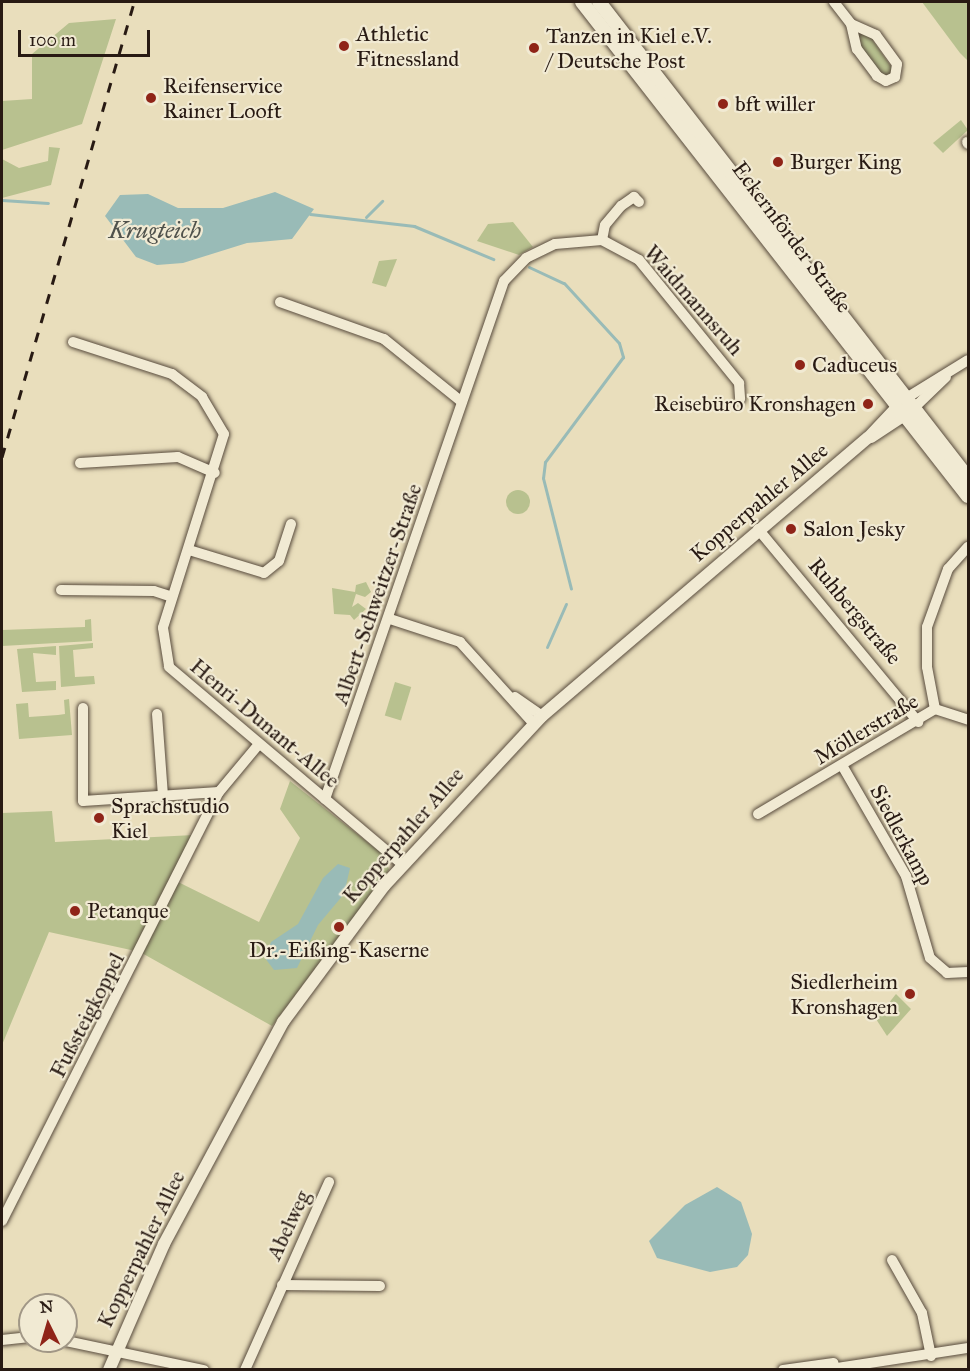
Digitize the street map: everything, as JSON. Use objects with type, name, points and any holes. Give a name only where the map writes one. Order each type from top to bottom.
[{"type":"main road","name":"Eckernförder Straße","points":[[582,2],[685,121]]},
{"type":"main road","name":"Eckernförder Straße","points":[[599,2],[685,121],[906,407],[969,496]]},
{"type":"main road","name":"Eckernförder Straße","points":[[906,407],[969,478]]},
{"type":"street","points":[[834,2],[851,24],[857,50],[877,76],[886,81],[895,76],[897,64],[876,35],[851,24]]},
{"type":"street","points":[[602,240],[605,225],[621,206],[634,197],[639,202]]},
{"type":"street","name":"Albert-Schweitzer-Straße","points":[[325,799],[390,619],[504,281],[542,249],[602,240]]},
{"type":"street","name":"Waidmannsruh","points":[[602,240],[639,260],[739,383],[740,399]]},
{"type":"street","points":[[280,302],[384,339],[462,402]]},
{"type":"street","name":"Henri-Dunant-Allee","points":[[73,342],[139,362],[189,385],[210,407],[224,434],[215,473],[172,597],[162,641],[169,667],[402,864]]},
{"type":"street","points":[[906,407],[969,360]]},
{"type":"street","name":"Kopperpahler Allee","points":[[109,1370],[164,1244],[283,1022],[402,864],[538,720],[758,529],[906,407]]},
{"type":"street","points":[[80,463],[167,456],[215,473]]},
{"type":"street","points":[[189,550],[264,573],[279,561],[291,524]]},
{"type":"street","name":"Ruhbergstraße","points":[[758,529],[918,722]]},
{"type":"street","name":"Möllerstraße","points":[[758,814],[843,767],[918,722],[935,709],[925,650],[927,627],[948,568],[969,547]]},
{"type":"street","points":[[61,590],[154,591],[172,597]]},
{"type":"street","points":[[390,619],[460,642],[538,720]]},
{"type":"street","points":[[83,708],[83,801],[219,792]]},
{"type":"street","points":[[935,709],[969,720]]},
{"type":"street","points":[[157,714],[163,795]]},
{"type":"street","name":"Fußsteigkoppel","points":[[2,1221],[219,792],[259,744]]},
{"type":"street","name":"Siedlerkamp","points":[[843,767],[906,876],[930,958],[946,973],[969,972]]},
{"type":"street","name":"Abelweg","points":[[245,1370],[329,1182]]},
{"type":"street","points":[[892,1260],[922,1313],[931,1356]]},
{"type":"street","name":"Abelweg","points":[[282,1285],[380,1286]]},
{"type":"street","points":[[2,1340],[18,1338]]},
{"type":"street","points":[[78,1343],[204,1370]]},
{"type":"street","points":[[783,1370],[931,1356],[969,1348]]},
{"type":"street","points":[[824,1370],[858,1364]]},
{"type":"green space","points":[[922,2],[968,2],[968,61],[960,53]]},
{"type":"green space","points":[[116,19],[82,124],[2,150],[2,101],[32,99],[32,54],[69,23]]},
{"type":"green space","points":[[857,30],[869,35],[895,72],[885,77],[863,52]]},
{"type":"green space","points":[[961,120],[968,130],[943,153],[933,143]]},
{"type":"green space","points":[[49,147],[60,148],[51,185],[2,198],[2,159],[19,168],[48,161]]},
{"type":"green space","points":[[513,222],[533,247],[519,255],[477,241],[488,224]]},
{"type":"green space","points":[[397,259],[386,287],[372,283],[379,261]]},
{"type":"green space","points":[[518,490],[523,491],[529,497],[529,507],[523,513],[518,514],[513,513],[507,507],[506,502],[507,497],[513,491]]},
{"type":"green space","points":[[366,582],[371,592],[365,597],[356,594],[352,607],[358,603],[366,609],[354,620],[350,615],[334,614],[332,588],[355,592],[356,585]]},
{"type":"green space","points":[[91,619],[92,641],[2,646],[2,630],[85,627],[85,620]]},
{"type":"green space","points":[[93,643],[93,648],[73,650],[75,677],[94,676],[95,684],[61,687],[59,646]]},
{"type":"green space","points":[[56,646],[56,655],[33,653],[36,682],[56,681],[56,690],[22,692],[17,649]]},
{"type":"green space","points":[[395,682],[411,687],[401,720],[385,715]]},
{"type":"green space","points":[[69,699],[72,735],[19,739],[16,704],[28,703],[29,717],[58,715],[65,714],[64,700]]},
{"type":"green space","points":[[290,781],[385,856],[389,870],[272,1026],[140,952],[49,932],[2,1045],[2,813],[52,811],[55,842],[194,835],[172,879],[259,922],[300,838],[280,809]]},
{"type":"green space","points":[[896,994],[911,1009],[887,1036],[876,1019]]},
{"type":"water","name":"Krugteich","points":[[275,192],[314,209],[292,239],[247,243],[183,263],[157,265],[136,257],[105,216],[120,195],[148,194],[178,208],[223,208]]},
{"type":"water","points":[[338,864],[350,868],[344,894],[318,925],[297,968],[274,970],[265,958],[271,942],[298,924],[323,878]]},
{"type":"water","points":[[717,1187],[741,1202],[752,1234],[748,1255],[737,1267],[710,1272],[657,1258],[649,1241],[685,1205]]},
{"type":"waterway","points":[[2,200],[48,203]]},
{"type":"waterway","points":[[366,217],[382,201]]},
{"type":"waterway","points":[[310,214],[414,226],[493,259]]},
{"type":"waterway","points":[[529,267],[564,283],[619,343],[623,357],[545,462],[543,478],[571,589]]},
{"type":"waterway","points":[[547,647],[566,604]]},
{"type":"railway","points":[[2,457],[134,2]]},
{"type":"place","name":"Athletic Fitnessland","points":[[344,46]]},
{"type":"place","name":"Tanzen in Kiel e.V. / Deutsche Post","points":[[534,48]]},
{"type":"place","name":"Reifenservice Rainer Looft","points":[[151,98]]},
{"type":"place","name":"bft willer","points":[[723,104]]},
{"type":"place","name":"Burger King","points":[[778,162]]},
{"type":"place","name":"Caduceus","points":[[800,365]]},
{"type":"place","name":"Reisebüro Kronshagen","points":[[868,404]]},
{"type":"place","name":"Salon Jesky","points":[[791,529]]},
{"type":"place","name":"Sprachstudio Kiel","points":[[99,818]]},
{"type":"place","name":"Petanque","points":[[75,911]]},
{"type":"place","name":"Dr.-Eißing-Kaserne","points":[[339,927]]},
{"type":"place","name":"Siedlerheim Kronshagen","points":[[910,994]]}]
